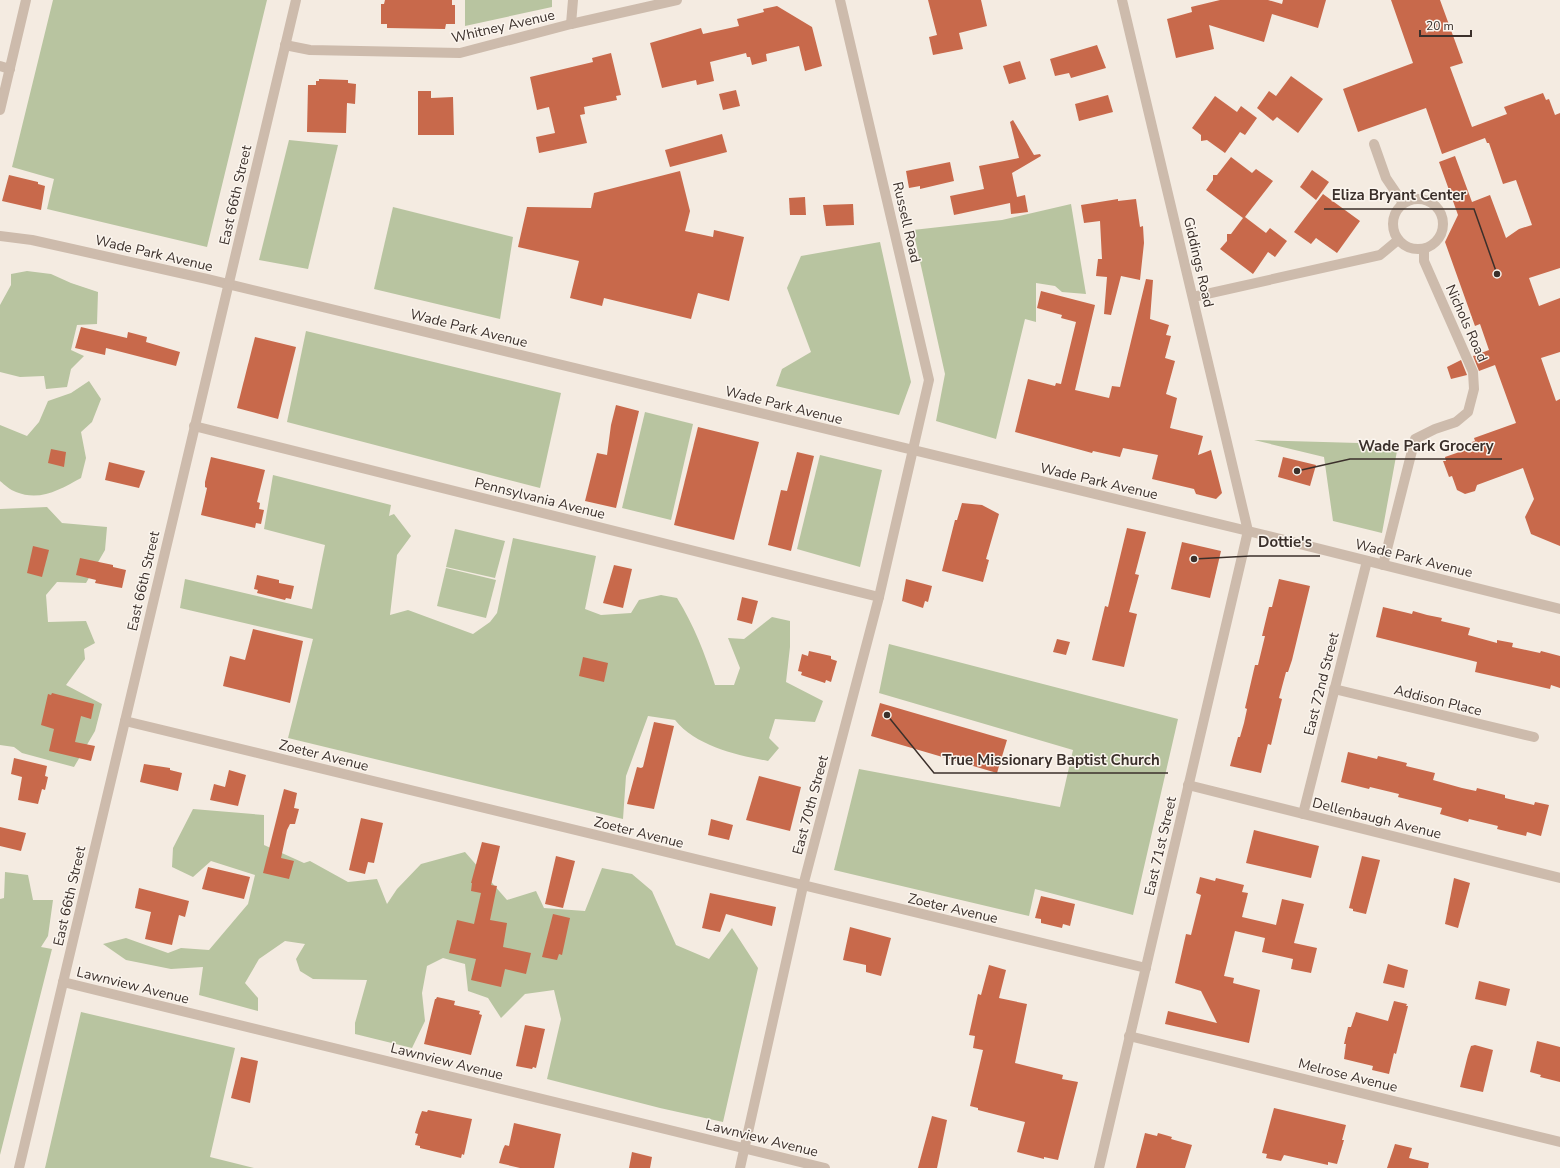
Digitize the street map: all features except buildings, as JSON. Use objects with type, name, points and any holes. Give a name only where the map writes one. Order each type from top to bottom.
[{"type":"street","points":[[0,110],[5,68],[26,0]]},
{"type":"street","name":"East 66th Street","points":[[19,1168],[296,0]]},
{"type":"street","points":[[570,24],[573,0]]},
{"type":"street","name":"Whitney Avenue","points":[[285,45],[310,50],[460,53],[570,24],[677,0]]},
{"type":"street","name":"Russell Road","points":[[840,0],[929,380],[913,450]]},
{"type":"street","name":"Giddings Road","points":[[1122,0],[1248,531]]},
{"type":"street","points":[[1374,144],[1386,178],[1403,204]]},
{"type":"street","points":[[1412,199],[1422,199],[1431,202],[1439,209],[1443,218],[1444,228],[1440,238],[1434,245],[1424,249],[1414,250],[1405,246],[1398,240],[1393,230],[1393,220],[1396,211],[1403,204],[1412,199]]},
{"type":"street","name":"Wade Park Avenue","points":[[0,236],[32,240],[228,284],[1248,531],[1560,609]]},
{"type":"street","points":[[1193,298],[1380,255],[1398,240]]},
{"type":"street","name":"Nichols Road","points":[[1383,565],[1415,439],[1435,429],[1456,422],[1468,412],[1474,389],[1473,372],[1424,261],[1424,249]]},
{"type":"street","name":"Pennsylvania Avenue","points":[[194,426],[879,597]]},
{"type":"street","name":"East 70th Street","points":[[740,1168],[803,886],[879,597],[913,450]]},
{"type":"street","name":"East 71st Street","points":[[1099,1168],[1248,531]]},
{"type":"street","name":"East 72nd Street","points":[[1304,814],[1367,561]]},
{"type":"street","name":"Addison Place","points":[[1334,689],[1534,737]]},
{"type":"street","name":"Zoeter Avenue","points":[[125,721],[1146,968]]},
{"type":"street","name":"Dellenbaugh Avenue","points":[[1188,785],[1560,878]]},
{"type":"street","name":"Lawnview Avenue","points":[[63,982],[825,1168]]},
{"type":"street","name":"Melrose Avenue","points":[[1129,1036],[1560,1142]]},
{"type":"green space","points":[[53,0],[267,0],[207,247],[47,209],[54,179],[12,167]]},
{"type":"green space","points":[[465,0],[552,0],[552,7],[465,26]]},
{"type":"green space","points":[[289,140],[338,145],[308,269],[259,260]]},
{"type":"green space","points":[[1071,204],[1086,294],[1062,292],[1055,286],[1036,283],[1036,322],[1025,319],[996,439],[936,421],[945,374],[913,230],[1002,220]]},
{"type":"green space","points":[[393,207],[513,237],[500,319],[374,289]]},
{"type":"green space","points":[[880,242],[911,382],[899,415],[776,386],[782,369],[811,352],[787,288],[801,256]]},
{"type":"green space","points":[[27,271],[51,274],[71,283],[98,292],[97,324],[77,325],[71,350],[84,356],[71,369],[67,387],[46,389],[44,376],[20,377],[0,372],[0,305],[11,285],[11,274]]},
{"type":"green space","points":[[306,331],[561,393],[540,488],[287,422]]},
{"type":"green space","points":[[89,381],[101,399],[92,422],[81,432],[86,458],[81,478],[50,493],[33,496],[14,491],[0,481],[0,425],[27,436],[39,422],[48,401],[71,393]]},
{"type":"green space","points":[[645,412],[693,424],[671,520],[622,508]]},
{"type":"green space","points":[[1254,440],[1394,444],[1397,451],[1382,533],[1333,521],[1324,457]]},
{"type":"green space","points":[[820,455],[882,470],[860,567],[797,549]]},
{"type":"green space","points":[[273,475],[391,505],[389,516],[394,514],[411,536],[397,555],[390,615],[408,610],[473,634],[490,622],[497,613],[513,538],[596,556],[585,609],[601,615],[631,613],[639,600],[661,595],[677,598],[699,640],[715,685],[734,685],[740,668],[728,638],[744,639],[772,617],[790,621],[790,647],[786,682],[823,701],[815,722],[775,719],[769,738],[779,748],[768,761],[743,756],[705,743],[694,737],[675,720],[648,716],[626,776],[623,819],[288,738],[313,639],[180,608],[185,579],[312,609],[325,545],[264,529]]},
{"type":"green space","points":[[47,507],[62,523],[107,527],[105,550],[86,583],[57,582],[46,595],[48,622],[86,621],[95,643],[84,649],[85,659],[66,685],[102,704],[95,731],[74,767],[22,753],[14,747],[0,745],[0,509]]},
{"type":"green space","points":[[455,529],[505,541],[495,578],[446,567]]},
{"type":"green space","points":[[446,568],[496,580],[486,618],[437,606]]},
{"type":"green space","points":[[889,644],[1178,719],[1133,915],[1035,889],[1029,916],[834,870],[859,769],[1060,807],[1073,750],[879,693]]},
{"type":"green space","points":[[193,809],[264,815],[264,845],[304,863],[310,861],[348,882],[377,879],[387,904],[397,889],[421,864],[465,852],[507,900],[536,891],[544,908],[585,911],[602,868],[632,874],[652,891],[676,945],[709,959],[732,928],[758,968],[723,1122],[660,1108],[547,1079],[561,1019],[554,990],[525,994],[501,1018],[488,998],[468,991],[465,964],[443,958],[427,966],[422,993],[425,1021],[412,1048],[355,1034],[355,1023],[367,980],[313,979],[300,971],[296,959],[305,944],[285,941],[259,959],[245,983],[258,998],[258,1011],[199,995],[203,967],[171,969],[126,960],[103,944],[126,938],[168,953],[181,948],[209,950],[248,904],[255,875],[211,861],[193,877],[172,867],[173,848]]},
{"type":"green space","points":[[5,872],[28,875],[33,900],[53,900],[48,936],[41,947],[52,949],[0,1155],[0,899],[4,898]]},
{"type":"green space","points":[[81,1012],[235,1048],[210,1157],[254,1168],[45,1168]]},
{"type":"place","name":"Eliza Bryant Center","points":[[1497,274]]},
{"type":"place","name":"Wade Park Grocery","points":[[1297,471]]},
{"type":"place","name":"Dottie's","points":[[1194,559]]},
{"type":"place","name":"True Missionary Baptist Church","points":[[887,715]]}]
